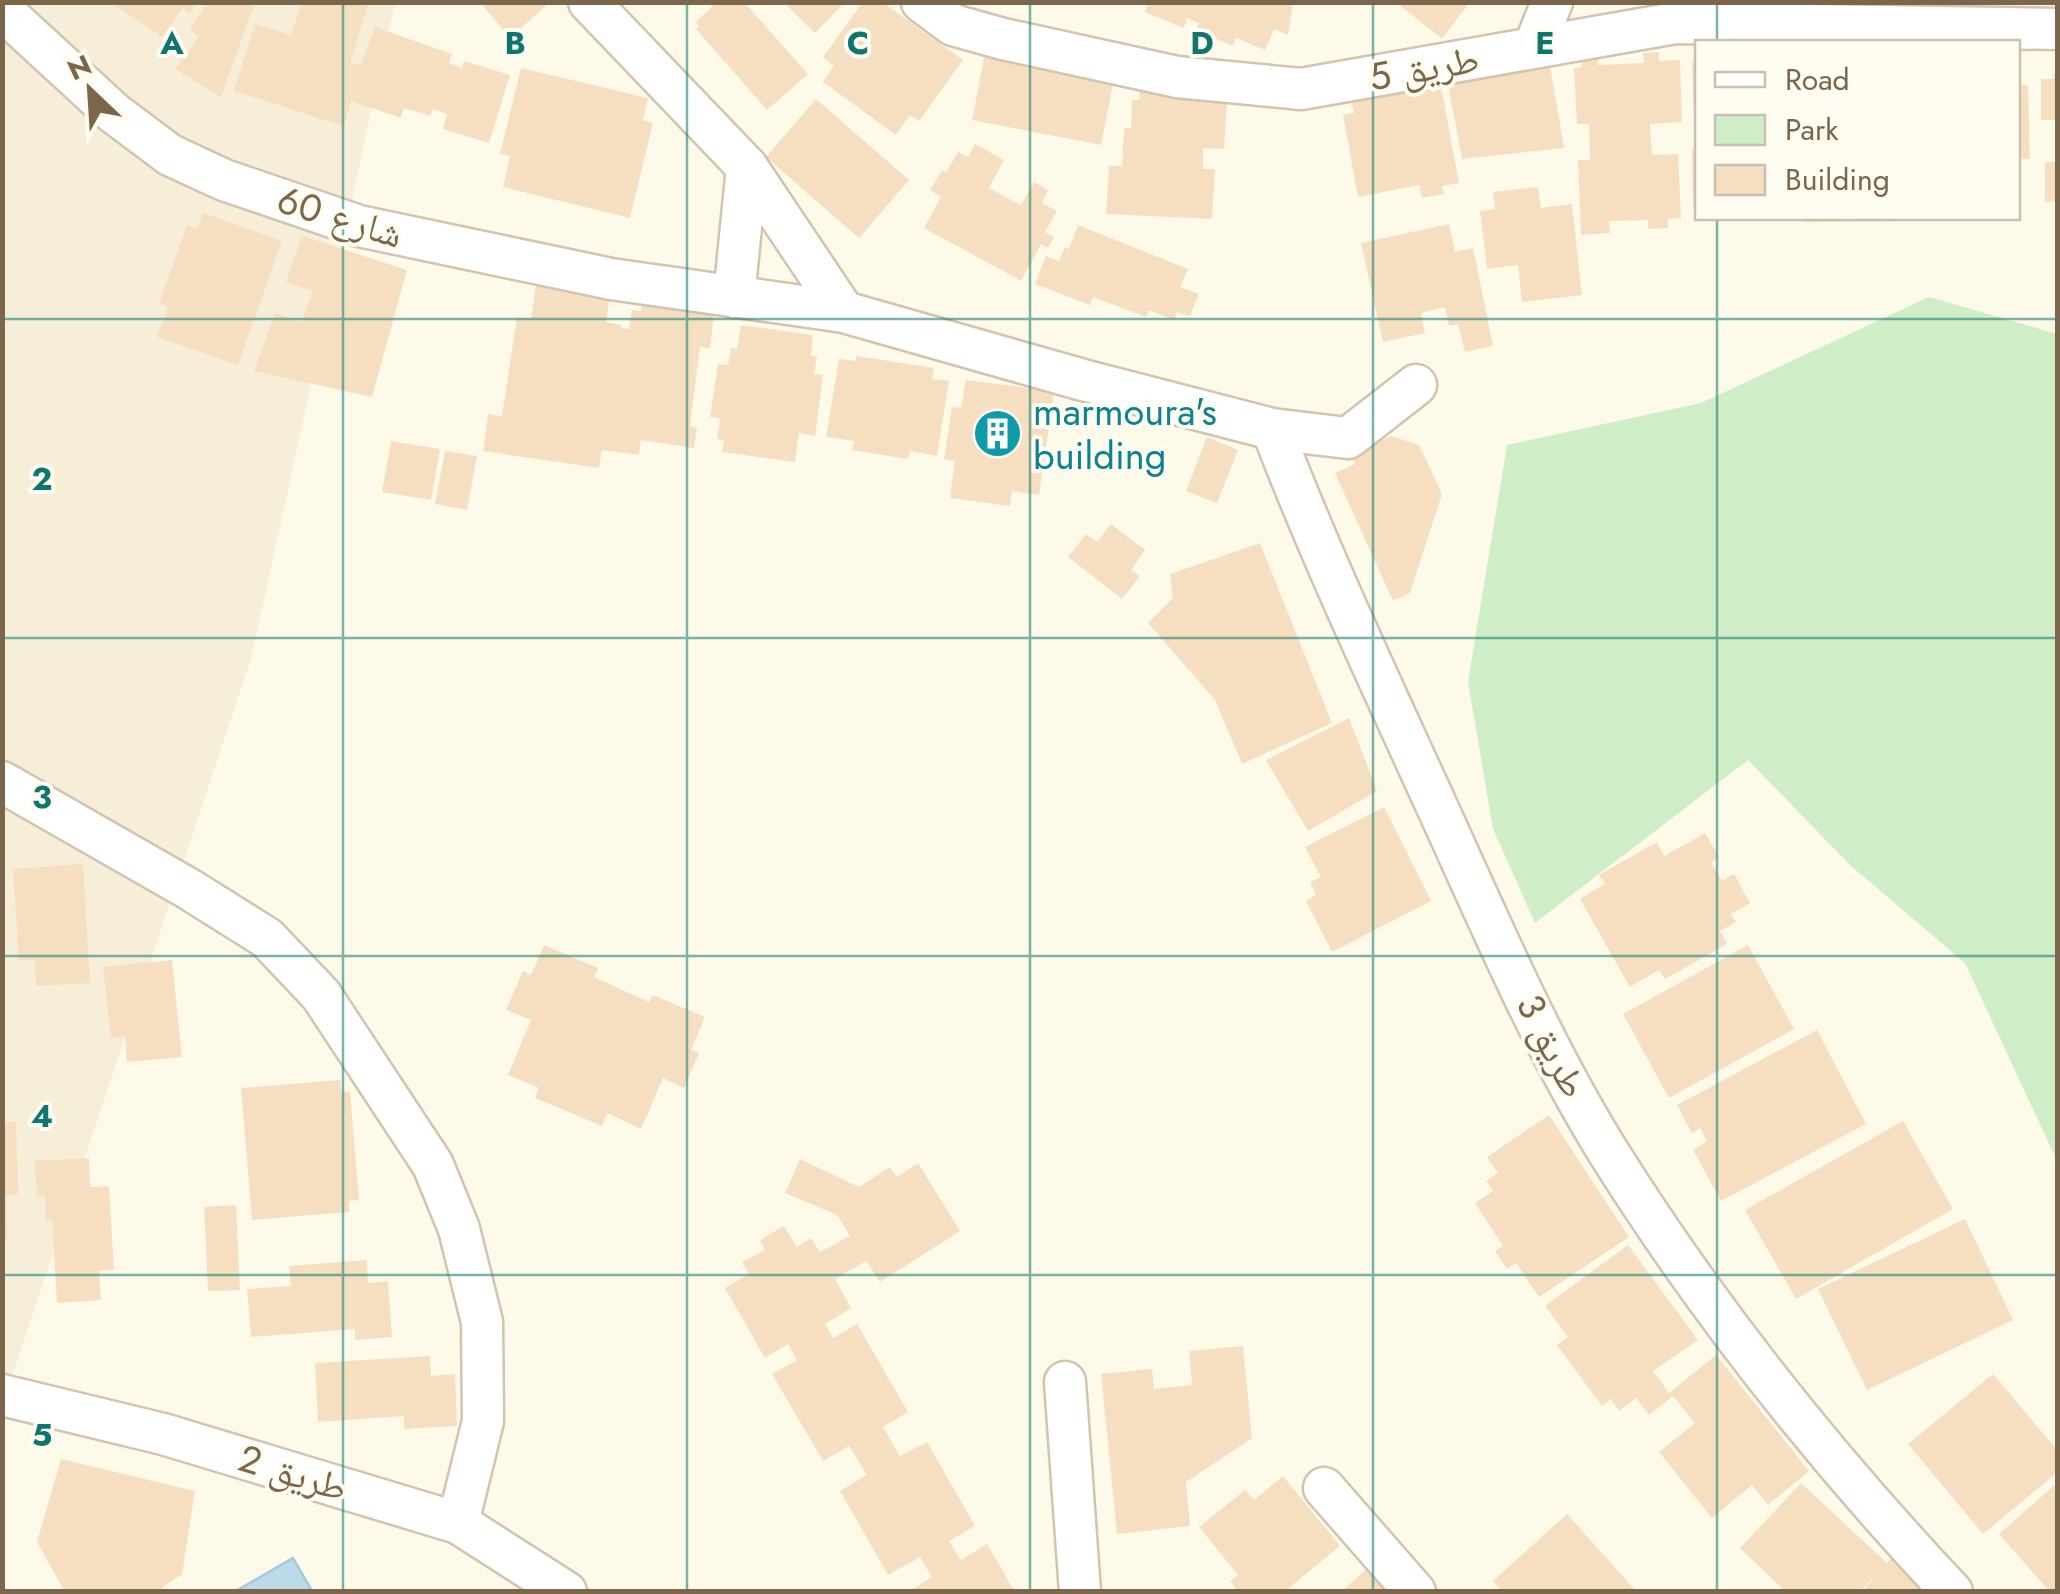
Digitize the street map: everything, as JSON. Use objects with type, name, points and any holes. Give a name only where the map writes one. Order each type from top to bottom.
[{"type":"street","points":[[588,2],[747,167],[844,312]]},
{"type":"street","name":"طريق 5","points":[[922,2],[953,25],[1003,40],[1177,77],[1301,89],[1534,47],[1661,13],[2058,28]]},
{"type":"street","points":[[1534,47],[1552,2]]},
{"type":"street","name":"شارع 60","points":[[2,10],[114,113],[170,155],[224,180],[360,226],[611,279],[844,312],[1272,429],[1348,438],[1416,385]]},
{"type":"street","points":[[734,296],[747,167]]},
{"type":"street","name":"طريق 3","points":[[1272,429],[1376,678],[1557,1061],[1605,1146],[1730,1333],[1846,1476],[1952,1592]]},
{"type":"street","points":[[2,782],[267,938],[321,995],[433,1165],[459,1229],[482,1322],[484,1421],[458,1524]]},
{"type":"street","points":[[1065,1382],[1080,1592]]},
{"type":"street","name":"طريق 2","points":[[2,1395],[163,1434],[458,1524],[566,1592]]},
{"type":"street","points":[[1324,1488],[1415,1592]]},
{"type":"shaded area","points":[[3,3],[395,3],[251,659],[3,1404]]},
{"type":"green space","points":[[1929,297],[2057,334],[2057,1161],[1965,963],[1851,866],[1748,760],[1535,923],[1493,829],[1468,682],[1507,445],[1701,403]]},
{"type":"water","points":[[293,1558],[312,1591],[236,1591]]},
{"type":"building","points":[[110,2],[197,2],[190,13],[182,8],[162,37]]},
{"type":"building","points":[[208,2],[255,2],[221,97],[175,69],[199,37],[190,29]]},
{"type":"building","points":[[302,2],[369,2],[350,62],[361,65],[375,27],[452,54],[449,63],[462,68],[464,61],[510,75],[489,143],[443,129],[447,114],[433,109],[430,116],[404,108],[401,118],[351,101],[344,126],[234,91],[255,24],[291,35]]},
{"type":"building","points":[[480,2],[550,2],[510,38]]},
{"type":"building","points":[[717,2],[744,2],[808,74],[767,110],[696,29],[696,22]]},
{"type":"building","points":[[783,2],[845,2],[815,33]]},
{"type":"building","points":[[863,2],[882,2],[963,60],[919,121],[910,115],[896,135],[823,82],[834,66],[823,57]]},
{"type":"building","points":[[1149,2],[1293,2],[1288,35],[1274,29],[1265,50],[1236,38],[1233,46],[1196,30],[1199,23],[1187,18],[1184,28],[1145,12]]},
{"type":"building","points":[[1396,2],[1470,2],[1442,39]]},
{"type":"building","points":[[1659,52],[1659,61],[1680,60],[1682,122],[1650,124],[1652,155],[1678,154],[1681,218],[1668,219],[1668,228],[1648,229],[1648,220],[1609,221],[1610,233],[1581,235],[1578,160],[1590,160],[1589,124],[1577,124],[1574,68],[1582,67],[1582,59],[1598,59],[1598,65],[1644,63],[1643,53]]},
{"type":"building","points":[[985,53],[1108,73],[1106,83],[1113,84],[1101,145],[972,120]]},
{"type":"building","points":[[1505,61],[1550,66],[1564,148],[1462,159],[1447,79]]},
{"type":"building","points":[[1692,62],[1695,62],[1694,117]]},
{"type":"building","points":[[521,68],[648,98],[643,120],[653,123],[630,218],[503,187],[510,156],[500,154]]},
{"type":"building","points":[[2053,74],[2058,74],[2058,120],[2041,120],[2041,79],[2054,79]]},
{"type":"building","points":[[1440,81],[1459,183],[1442,186],[1444,194],[1422,198],[1419,185],[1358,197],[1343,115],[1354,113],[1351,99]]},
{"type":"building","points":[[2020,85],[2028,85],[2030,159],[2020,159]]},
{"type":"building","points":[[1140,91],[1216,95],[1216,102],[1227,102],[1224,149],[1203,148],[1203,169],[1215,169],[1212,219],[1106,214],[1109,166],[1122,166],[1124,128],[1131,128],[1132,100],[1139,100]]},
{"type":"building","points":[[816,99],[909,180],[859,238],[766,157]]},
{"type":"building","points":[[975,144],[1004,160],[989,188],[1021,205],[1034,182],[1048,190],[1042,203],[1057,211],[1045,232],[1054,237],[1048,248],[1041,244],[1021,281],[924,228],[941,197],[930,190],[942,170],[946,173],[958,152],[968,157]]},
{"type":"building","points":[[1695,150],[1695,205],[1693,205]]},
{"type":"building","points":[[2045,162],[2058,162],[2058,201],[2045,202]]},
{"type":"building","points":[[1538,187],[1541,208],[1572,204],[1582,295],[1522,302],[1518,265],[1487,269],[1480,211],[1495,209],[1493,192]]},
{"type":"building","points":[[203,213],[282,241],[238,365],[157,337],[168,307],[159,304],[187,225],[197,229]]},
{"type":"building","points":[[1804,220],[1892,220],[1892,221]]},
{"type":"building","points":[[1449,224],[1455,252],[1473,248],[1493,346],[1465,352],[1458,324],[1449,326],[1445,307],[1421,313],[1425,333],[1383,342],[1361,243]]},
{"type":"building","points":[[1078,225],[1188,269],[1180,287],[1199,294],[1190,316],[1177,312],[1174,320],[1149,310],[1146,317],[1093,297],[1090,305],[1035,284],[1046,256],[1059,261],[1065,247],[1069,249]]},
{"type":"building","points":[[302,236],[407,270],[372,397],[254,371],[275,313],[302,322],[313,291],[286,282]]},
{"type":"building","points":[[536,285],[610,295],[606,322],[621,328],[629,329],[632,310],[641,311],[642,303],[697,302],[696,313],[714,315],[710,348],[700,347],[690,426],[697,428],[694,448],[641,440],[639,455],[602,450],[599,468],[483,451],[488,414],[502,416],[517,317],[531,319]]},
{"type":"building","points":[[741,325],[813,335],[811,356],[817,357],[814,374],[823,375],[815,436],[799,433],[795,462],[722,452],[724,440],[717,439],[720,419],[710,417],[718,364],[728,365],[731,348],[737,349]]},
{"type":"building","points":[[856,356],[934,368],[932,379],[949,381],[937,456],[910,451],[908,459],[852,450],[854,441],[826,437],[839,359],[856,361]]},
{"type":"building","name":"marmoura's building","points":[[966,380],[1054,391],[1039,495],[1012,491],[1010,506],[950,498],[955,461],[944,459],[952,407],[961,408]]},
{"type":"building","points":[[1391,436],[1419,445],[1442,494],[1410,593],[1393,601],[1335,473],[1355,464],[1350,454]]},
{"type":"building","points":[[1207,437],[1238,450],[1217,503],[1186,491]]},
{"type":"building","points":[[391,441],[440,449],[431,500],[382,492]]},
{"type":"building","points":[[445,451],[477,456],[467,510],[435,504]]},
{"type":"building","points":[[1111,524],[1145,550],[1131,570],[1140,576],[1122,599],[1068,557],[1086,534],[1097,542]]},
{"type":"building","points":[[1260,543],[1332,723],[1242,764],[1215,700],[1148,623],[1173,598],[1170,574]]},
{"type":"building","points":[[1349,718],[1377,791],[1308,831],[1266,760]]},
{"type":"building","points":[[1384,807],[1431,901],[1332,952],[1306,901],[1316,895],[1310,882],[1321,877],[1305,847]]},
{"type":"building","points":[[1705,833],[1719,857],[1711,862],[1722,881],[1734,874],[1750,903],[1731,914],[1736,922],[1720,931],[1727,944],[1665,979],[1659,970],[1630,987],[1580,899],[1605,884],[1599,875],[1657,842],[1664,856]]},
{"type":"building","points":[[83,864],[90,983],[36,986],[35,960],[19,961],[13,869]]},
{"type":"building","points":[[544,945],[598,968],[594,977],[649,1002],[653,995],[705,1017],[691,1050],[699,1053],[684,1088],[663,1078],[641,1129],[607,1113],[602,1126],[535,1098],[539,1088],[508,1075],[531,1020],[506,1010],[523,971],[531,975]]},
{"type":"building","points":[[1748,945],[1794,1029],[1669,1098],[1623,1014]]},
{"type":"building","points":[[172,960],[182,1057],[127,1062],[125,1036],[111,1038],[103,967]]},
{"type":"building","points":[[1817,1030],[1866,1124],[1721,1201],[1693,1150],[1707,1141],[1700,1128],[1692,1133],[1677,1105]]},
{"type":"building","points":[[340,1080],[341,1092],[350,1092],[359,1200],[349,1201],[349,1212],[252,1220],[241,1088]]},
{"type":"building","points":[[1549,1115],[1629,1237],[1539,1297],[1516,1263],[1507,1269],[1495,1251],[1503,1246],[1475,1203],[1493,1191],[1486,1181],[1498,1173],[1487,1157]]},
{"type":"building","points":[[1903,1121],[1953,1209],[1796,1299],[1745,1210]]},
{"type":"building","points":[[16,1122],[18,1194],[6,1195],[7,1241],[2,1241],[2,1123]]},
{"type":"building","points":[[89,1158],[90,1187],[109,1186],[114,1270],[99,1271],[101,1300],[57,1303],[52,1220],[46,1221],[45,1195],[37,1196],[35,1161]]},
{"type":"building","points":[[800,1159],[859,1187],[890,1167],[897,1177],[918,1163],[960,1231],[880,1282],[866,1261],[835,1279],[851,1308],[825,1324],[833,1338],[857,1324],[908,1412],[883,1427],[900,1456],[927,1442],[975,1526],[949,1541],[961,1560],[987,1544],[1015,1592],[908,1592],[932,1577],[920,1557],[888,1575],[840,1491],[867,1475],[849,1446],[823,1461],[772,1374],[797,1360],[788,1344],[765,1358],[725,1288],[749,1274],[742,1262],[765,1250],[760,1240],[784,1226],[797,1247],[811,1238],[820,1252],[850,1236],[837,1215],[785,1193]]},
{"type":"building","points":[[236,1205],[240,1290],[208,1291],[204,1207]]},
{"type":"building","points":[[1965,1219],[2013,1320],[1867,1390],[1818,1289]]},
{"type":"building","points":[[1628,1245],[1698,1340],[1653,1371],[1669,1393],[1716,1355],[1809,1471],[1768,1505],[1752,1485],[1712,1518],[1659,1452],[1695,1423],[1673,1396],[1649,1415],[1636,1398],[1619,1411],[1611,1399],[1602,1406],[1557,1345],[1568,1337],[1545,1306]]},
{"type":"building","points":[[367,1260],[368,1283],[388,1281],[392,1337],[355,1340],[355,1329],[251,1337],[247,1289],[291,1286],[289,1266]]},
{"type":"building","points":[[1243,1346],[1252,1438],[1186,1482],[1190,1526],[1117,1534],[1101,1374],[1152,1369],[1154,1389],[1192,1385],[1189,1351]]},
{"type":"building","points":[[430,1356],[431,1376],[455,1374],[457,1426],[404,1429],[404,1416],[318,1422],[315,1363]]},
{"type":"building","points":[[1993,1374],[2058,1451],[2058,1472],[1983,1534],[1908,1444]]},
{"type":"building","points":[[61,1459],[195,1491],[182,1574],[156,1592],[65,1592],[37,1542]]},
{"type":"building","points":[[1283,1476],[1340,1546],[1284,1592],[1238,1592],[1230,1581],[1238,1575],[1199,1527],[1245,1490],[1254,1500]]},
{"type":"building","points":[[2058,1482],[2058,1592],[2050,1592],[1999,1534]]},
{"type":"building","points":[[1801,1483],[1887,1563],[1891,1559],[1928,1592],[1862,1592],[1877,1573],[1860,1592],[1786,1592],[1740,1548]]},
{"type":"building","points":[[1567,1514],[1637,1592],[1503,1592],[1493,1581]]},
{"type":"building","points":[[1373,1563],[1399,1592],[1341,1592]]},
{"type":"place","name":"marmoura's building","points":[[998,434]]}]
